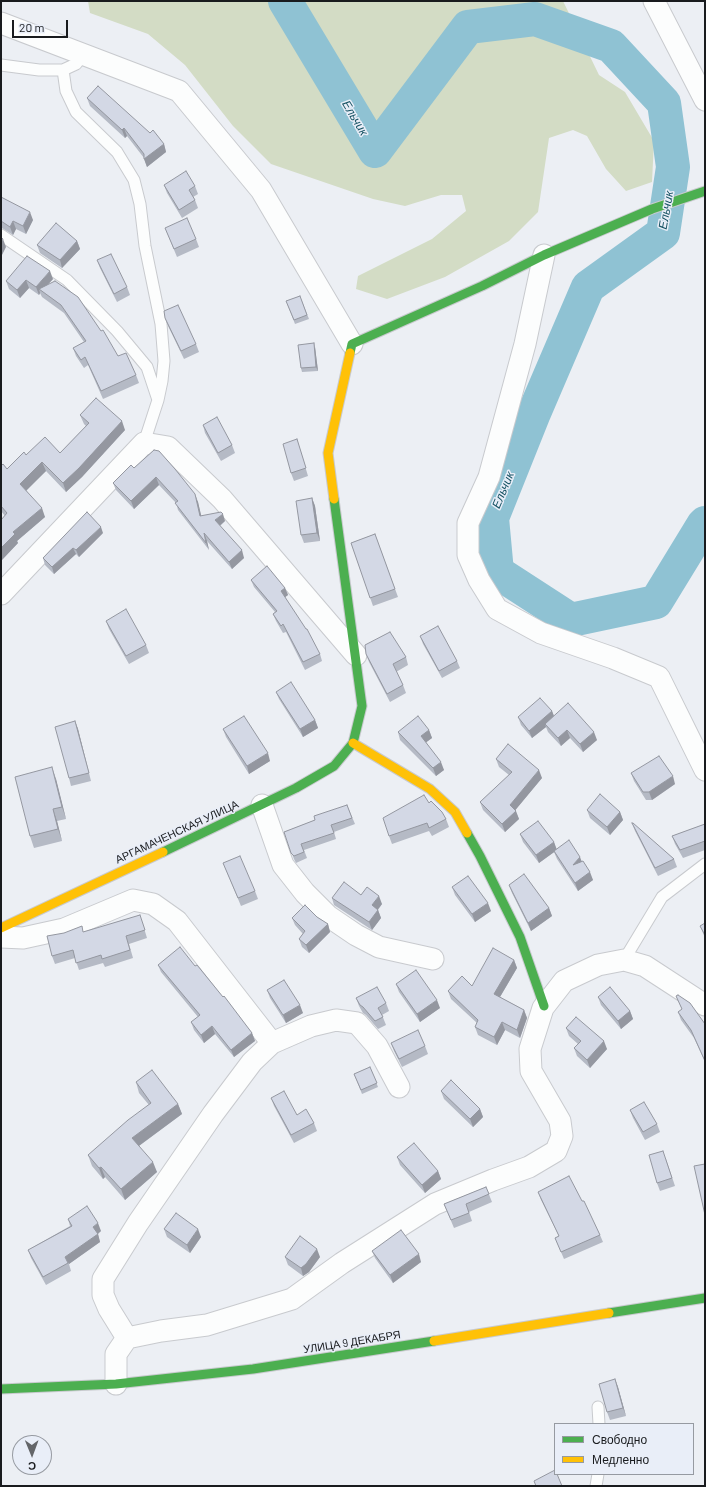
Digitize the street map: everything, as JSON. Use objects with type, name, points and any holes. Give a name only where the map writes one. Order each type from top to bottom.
[{"type":"street","points":[[654,1],[705,100]]},
{"type":"street","points":[[1,23],[179,92],[261,190],[352,344],[328,453],[362,706],[353,744],[430,789],[455,812],[480,856],[520,937],[544,1006]]},
{"type":"street","points":[[352,344],[482,286],[544,255],[652,209],[702,192]]},
{"type":"street","points":[[544,255],[525,344],[489,477],[468,523],[468,555],[479,580],[497,609],[541,633],[613,658],[659,677],[705,770]]},
{"type":"street","points":[[1,594],[144,443],[168,447],[222,499],[356,655]]},
{"type":"street","name":"АРГАМАЧЕНСКАЯ УЛИЦА","points":[[1,928],[296,788],[334,766],[353,744]]},
{"type":"street","points":[[262,805],[283,865],[304,893],[328,916],[356,935],[379,946],[433,959]]},
{"type":"street","points":[[1,937],[23,938],[64,930],[133,900],[153,904],[177,921],[272,1043]]},
{"type":"street","points":[[116,1384],[116,1354],[127,1338],[161,1331],[207,1325],[292,1299],[342,1263],[435,1204],[492,1180],[529,1167],[556,1151],[562,1136],[560,1121],[531,1071],[530,1049],[544,1006],[564,981],[598,965],[624,960],[645,966],[705,1005]]},
{"type":"street","points":[[127,1338],[108,1309],[103,1295],[103,1279],[138,1223],[213,1114],[252,1062],[272,1043],[311,1026],[336,1020],[357,1024],[377,1046],[399,1087]]},
{"type":"street","name":"УЛИЦА 9 ДЕКАБРЯ","points":[[1,1389],[116,1384],[253,1369],[705,1298]]},
{"type":"lane","points":[[1,65],[39,70],[63,70],[76,64],[83,55]]},
{"type":"lane","points":[[63,70],[66,91],[76,112],[117,152],[134,180],[140,204],[145,246],[161,332],[164,361],[162,382],[158,400],[144,443]]},
{"type":"lane","points":[[1,235],[67,280],[116,331],[147,367],[158,400]]},
{"type":"lane","points":[[624,960],[662,897],[705,864]]},
{"type":"lane","points":[[598,1407],[599,1423]]},
{"type":"lane","points":[[596,1486],[598,1475]]},
{"type":"green space","points":[[88,1],[563,1],[599,75],[625,92],[654,141],[652,182],[626,191],[606,169],[587,136],[573,130],[549,138],[538,212],[509,241],[445,277],[387,299],[356,289],[358,276],[432,239],[466,211],[462,195],[441,195],[405,206],[373,199],[271,164],[233,126],[185,65],[148,34],[90,13]]},
{"type":"building","points":[[98,86],[150,133],[153,130],[164,144],[144,159],[144,154],[124,128],[122,130],[87,98]]},
{"type":"building","points":[[186,171],[195,186],[189,190],[195,200],[179,210],[164,185]]},
{"type":"building","points":[[1,197],[30,212],[23,226],[13,221],[10,227],[1,221]]},
{"type":"building","points":[[187,218],[196,239],[174,249],[165,228]]},
{"type":"building","points":[[56,223],[77,241],[60,260],[37,245]]},
{"type":"building","points":[[111,254],[127,287],[114,294],[97,260]]},
{"type":"building","points":[[27,256],[50,271],[36,287],[26,280],[17,290],[6,281]]},
{"type":"building","points":[[55,281],[78,297],[101,331],[103,330],[118,356],[126,353],[136,375],[101,391],[85,357],[81,360],[73,348],[86,341],[61,305],[39,289]]},
{"type":"building","points":[[300,296],[307,315],[294,320],[286,301]]},
{"type":"building","points":[[178,305],[196,344],[181,351],[165,318],[164,311]]},
{"type":"building","points":[[314,343],[316,367],[301,368],[298,345]]},
{"type":"building","points":[[96,398],[122,421],[79,468],[63,483],[42,462],[20,484],[42,508],[13,532],[15,534],[1,548],[1,520],[7,513],[1,506],[1,466],[3,464],[7,469],[24,452],[26,455],[45,437],[60,453],[89,423],[80,415]]},
{"type":"building","points":[[217,417],[232,445],[218,453],[203,425]]},
{"type":"building","points":[[297,439],[306,468],[291,473],[283,444]]},
{"type":"building","points":[[154,450],[159,451],[195,494],[200,516],[221,512],[223,514],[215,520],[242,550],[229,562],[204,533],[206,543],[175,503],[178,501],[156,477],[131,501],[113,483],[131,465],[134,468]]},
{"type":"building","points":[[312,498],[317,533],[301,535],[296,501]]},
{"type":"building","points":[[87,512],[101,527],[76,550],[73,548],[52,567],[43,558]]},
{"type":"building","points":[[375,534],[395,589],[370,598],[351,543]]},
{"type":"building","points":[[267,566],[285,588],[281,591],[307,629],[320,654],[303,662],[283,624],[281,626],[273,614],[277,611],[251,580]]},
{"type":"building","points":[[126,609],[146,645],[126,656],[106,621]]},
{"type":"building","points":[[438,626],[457,661],[439,671],[420,636]]},
{"type":"building","points":[[390,632],[406,657],[393,664],[403,685],[387,694],[366,654],[365,645]]},
{"type":"building","points":[[291,682],[315,720],[300,729],[276,692]]},
{"type":"building","points":[[540,698],[552,711],[529,731],[518,717]]},
{"type":"building","points":[[568,703],[594,732],[580,744],[567,730],[558,738],[545,724]]},
{"type":"building","points":[[244,716],[268,753],[247,766],[223,729]]},
{"type":"building","points":[[418,716],[429,730],[421,736],[441,762],[433,768],[398,732]]},
{"type":"building","points":[[75,721],[89,773],[69,778],[55,727]]},
{"type":"building","points":[[508,744],[539,770],[510,805],[516,811],[502,824],[480,802],[512,772],[496,759]]},
{"type":"building","points":[[659,756],[673,776],[649,792],[643,792],[631,773]]},
{"type":"building","points":[[52,767],[62,807],[53,809],[58,829],[30,836],[15,777]]},
{"type":"building","points":[[600,794],[620,812],[607,827],[587,810]]},
{"type":"building","points":[[424,795],[429,803],[431,801],[442,812],[446,819],[429,828],[427,823],[389,836],[383,818]]},
{"type":"building","points":[[347,805],[352,818],[331,825],[334,833],[301,844],[304,852],[294,856],[291,853],[284,832],[315,820],[314,816]]},
{"type":"building","points":[[538,821],[554,842],[536,855],[520,834]]},
{"type":"building","points":[[633,823],[674,859],[655,868]]},
{"type":"building","points":[[705,824],[705,841],[680,850],[672,836]]},
{"type":"building","points":[[569,840],[580,857],[573,865],[583,861],[590,872],[575,883],[554,851]]},
{"type":"building","points":[[240,856],[255,891],[238,898],[223,863]]},
{"type":"building","points":[[524,874],[549,908],[528,923],[509,885]]},
{"type":"building","points":[[468,876],[488,903],[472,914],[452,887]]},
{"type":"building","points":[[344,882],[361,895],[367,887],[379,896],[372,905],[378,910],[369,922],[332,898]]},
{"type":"building","points":[[305,905],[317,917],[328,924],[306,945],[299,939],[305,931],[292,918]]},
{"type":"building","points":[[140,915],[145,930],[126,936],[130,950],[102,959],[101,955],[76,963],[73,950],[52,956],[47,936],[64,933],[82,926],[83,932]]},
{"type":"building","points":[[705,923],[705,935],[700,926]]},
{"type":"building","points":[[180,947],[195,966],[197,965],[223,997],[224,996],[252,1033],[231,1050],[212,1026],[201,1035],[191,1022],[200,1015],[158,965]]},
{"type":"building","points":[[493,948],[514,960],[494,994],[524,1010],[517,1030],[502,1022],[494,1037],[475,1027],[478,1020],[448,991],[462,976],[472,986]]},
{"type":"building","points":[[416,970],[437,1000],[417,1014],[396,984]]},
{"type":"building","points":[[284,980],[300,1005],[283,1015],[267,990]]},
{"type":"building","points":[[377,987],[386,1003],[378,1008],[383,1017],[375,1021],[360,1005],[356,998]]},
{"type":"building","points":[[610,987],[630,1011],[618,1021],[598,997]]},
{"type":"building","points":[[678,995],[690,1003],[705,1024],[705,1061],[691,1030],[678,1012],[682,1009],[676,996]]},
{"type":"building","points":[[576,1017],[604,1041],[587,1060],[574,1048],[581,1041],[566,1028]]},
{"type":"building","points":[[418,1030],[425,1046],[399,1059],[391,1043]]},
{"type":"building","points":[[370,1067],[377,1083],[361,1090],[354,1074]]},
{"type":"building","points":[[152,1070],[178,1104],[132,1138],[153,1162],[121,1189],[88,1155],[128,1120],[151,1103],[136,1082]]},
{"type":"building","points":[[451,1080],[480,1109],[470,1119],[441,1091]]},
{"type":"building","points":[[284,1091],[297,1115],[306,1109],[314,1123],[291,1135],[271,1098]]},
{"type":"building","points":[[644,1102],[657,1124],[643,1132],[630,1110]]},
{"type":"building","points":[[414,1143],[438,1171],[422,1185],[397,1157]]},
{"type":"building","points":[[663,1151],[672,1178],[657,1183],[649,1155]]},
{"type":"building","points":[[705,1164],[705,1215],[694,1166]]},
{"type":"building","points":[[569,1176],[582,1201],[584,1201],[600,1235],[561,1252],[555,1238],[559,1236],[538,1192]]},
{"type":"building","points":[[486,1187],[489,1194],[466,1204],[469,1213],[451,1220],[444,1204]]},
{"type":"building","points":[[87,1206],[98,1223],[93,1227],[98,1234],[65,1257],[68,1263],[43,1277],[28,1250],[72,1226],[68,1219]]},
{"type":"building","points":[[176,1213],[198,1229],[187,1245],[164,1229]]},
{"type":"building","points":[[401,1230],[419,1254],[390,1275],[372,1251]]},
{"type":"building","points":[[300,1236],[317,1249],[306,1264],[301,1268],[285,1257]]},
{"type":"building","points":[[615,1379],[623,1408],[607,1412],[599,1384]]},
{"type":"building","points":[[554,1471],[554,1475],[557,1475],[562,1486],[536,1486],[534,1481]]},
{"type":"waterway","name":"Ельчик","points":[[285,1],[375,151],[468,27],[535,19],[611,46],[664,103],[673,167],[663,233],[588,287],[534,413],[492,518],[497,572],[571,620],[656,602],[705,523]]},
{"type":"traffic: fast","points":[[350,353],[352,344],[482,286],[544,255],[652,209],[705,191]]},
{"type":"traffic: fast","points":[[163,852],[296,788],[334,766],[353,743],[362,706],[334,499]]},
{"type":"traffic: fast","points":[[467,833],[520,937],[544,1006]]},
{"type":"traffic: fast","points":[[609,1313],[705,1298]]},
{"type":"traffic: fast","points":[[1,1389],[116,1384],[253,1369],[434,1341]]},
{"type":"traffic: slow","points":[[334,499],[328,453],[350,353]]},
{"type":"traffic: slow","points":[[353,743],[430,789],[455,812],[467,833]]},
{"type":"traffic: slow","points":[[1,928],[163,852]]},
{"type":"traffic: slow","points":[[434,1341],[609,1313]]}]
